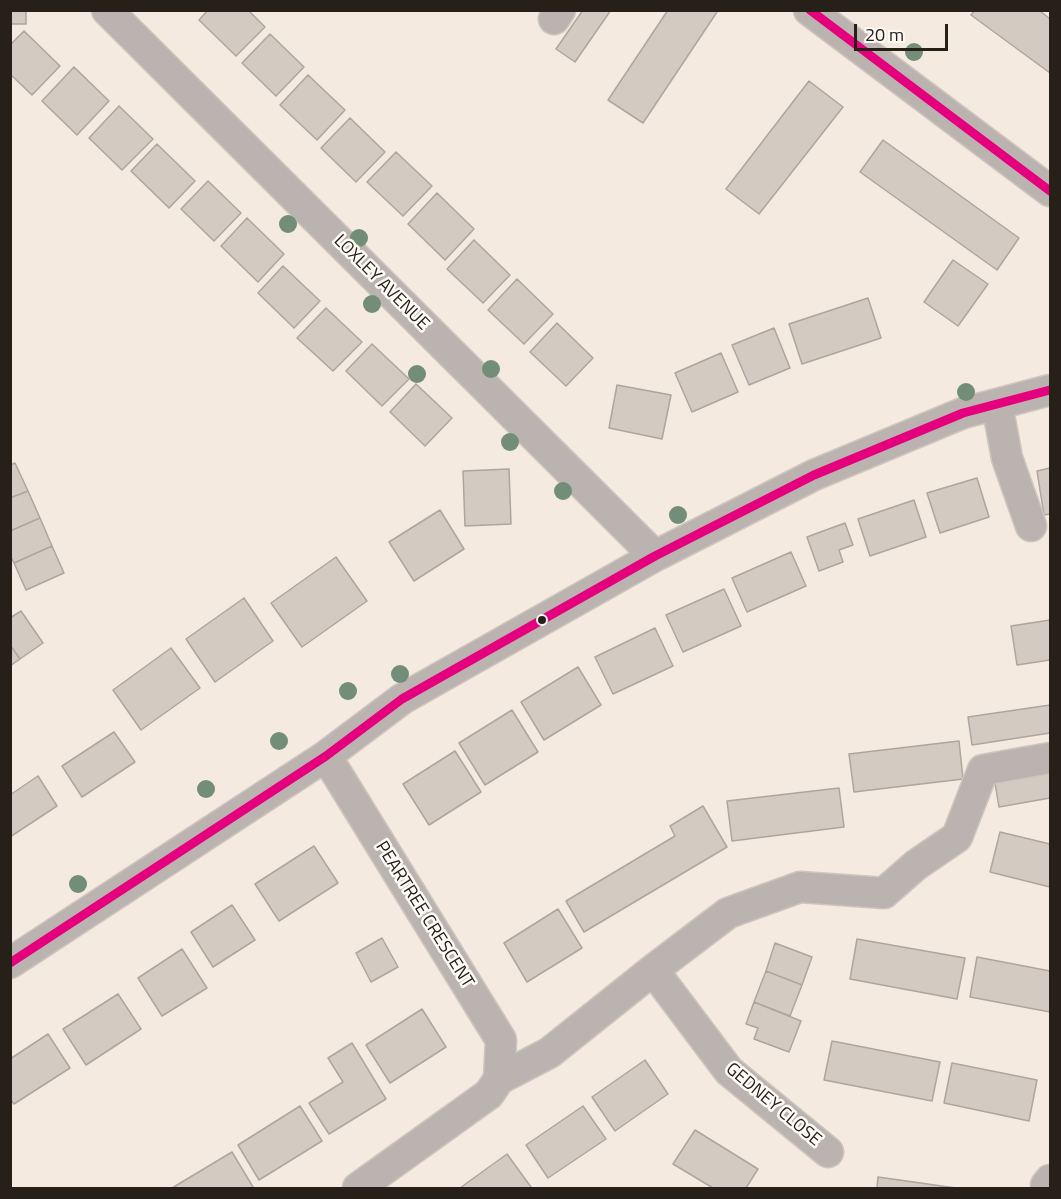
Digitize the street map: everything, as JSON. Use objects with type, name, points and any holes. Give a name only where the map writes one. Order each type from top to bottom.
[{"type":"street","name":"LOXLEY AVENUE","points":[[108,10],[655,556]]},
{"type":"street","points":[[809,10],[1050,191]]},
{"type":"street","points":[[10,963],[326,756],[402,699],[655,556],[814,475],[963,413],[1050,390]]},
{"type":"street","points":[[997,404],[1007,458],[1031,526]]},
{"type":"street","name":"PEARTREE CRESCENT","points":[[326,756],[501,1040],[499,1079]]},
{"type":"street","points":[[358,1188],[489,1094],[499,1079],[549,1053],[728,913],[800,887],[884,894],[915,865],[957,837],[983,770],[1050,758]]},
{"type":"street","name":"GEDNEY CLOSE","points":[[653,970],[729,1071],[828,1152]]},
{"type":"building","points":[[10,10],[26,10],[26,24],[10,24]]},
{"type":"building","points":[[208,10],[248,10],[265,27],[236,56],[199,20]]},
{"type":"building","points":[[583,10],[611,10],[575,62],[556,49]]},
{"type":"building","points":[[668,10],[715,10],[717,12],[643,123],[608,100]]},
{"type":"building","points":[[975,10],[1039,10],[1050,19],[1050,73],[971,15]]},
{"type":"building","points":[[24,31],[60,66],[32,95],[10,74],[10,45]]},
{"type":"building","points":[[270,34],[304,67],[276,96],[242,63]]},
{"type":"building","points":[[74,67],[109,101],[77,135],[42,101]]},
{"type":"building","points":[[308,75],[345,110],[317,140],[280,105]]},
{"type":"building","points":[[809,81],[843,107],[759,214],[726,189]]},
{"type":"building","points":[[119,106],[153,139],[122,170],[89,138]]},
{"type":"building","points":[[350,118],[385,152],[356,182],[321,148]]},
{"type":"building","points":[[883,140],[1019,238],[997,270],[860,172]]},
{"type":"building","points":[[157,144],[195,181],[169,208],[131,171]]},
{"type":"building","points":[[396,152],[432,186],[403,216],[367,182]]},
{"type":"building","points":[[208,181],[241,213],[214,241],[181,209]]},
{"type":"building","points":[[437,193],[474,229],[445,260],[408,224]]},
{"type":"building","points":[[247,218],[284,254],[258,282],[221,246]]},
{"type":"building","points":[[474,240],[510,275],[483,303],[447,269]]},
{"type":"building","points":[[953,260],[988,284],[958,326],[924,302]]},
{"type":"building","points":[[283,266],[320,301],[294,328],[258,293]]},
{"type":"building","points":[[517,279],[553,314],[524,344],[488,310]]},
{"type":"building","points":[[868,298],[881,338],[802,364],[789,324]]},
{"type":"building","points":[[326,308],[362,342],[333,371],[297,338]]},
{"type":"building","points":[[557,323],[593,358],[566,386],[530,352]]},
{"type":"building","points":[[774,328],[790,368],[749,385],[732,345]]},
{"type":"building","points":[[372,344],[409,379],[382,406],[346,371]]},
{"type":"building","points":[[721,353],[738,392],[692,412],[675,373]]},
{"type":"building","points":[[416,384],[452,418],[425,446],[390,412]]},
{"type":"building","points":[[617,385],[671,395],[662,439],[609,428]]},
{"type":"building","points":[[15,463],[28,491],[10,498],[10,465]]},
{"type":"building","points":[[1050,468],[1050,514],[1044,515],[1037,471]]},
{"type":"building","points":[[509,469],[511,524],[465,526],[463,471]]},
{"type":"building","points":[[977,478],[989,517],[940,533],[927,493]]},
{"type":"building","points":[[28,491],[40,518],[10,531],[10,498]]},
{"type":"building","points":[[914,500],[926,537],[870,556],[858,519]]},
{"type":"building","points":[[440,510],[464,549],[414,581],[389,542]]},
{"type":"building","points":[[40,518],[52,546],[14,563],[10,555],[10,531]]},
{"type":"building","points":[[845,523],[853,545],[839,550],[843,562],[819,571],[807,537]]},
{"type":"building","points":[[52,546],[64,573],[26,590],[14,563]]},
{"type":"building","points":[[791,552],[806,586],[747,612],[732,578]]},
{"type":"building","points":[[336,557],[367,601],[302,647],[271,603]]},
{"type":"building","points":[[724,589],[741,626],[683,652],[666,615]]},
{"type":"building","points":[[244,598],[273,641],[215,682],[186,639]]},
{"type":"building","points":[[21,611],[43,643],[20,659],[10,645],[10,618]]},
{"type":"building","points":[[1050,620],[1050,660],[1017,665],[1011,626]]},
{"type":"building","points":[[655,628],[673,666],[613,694],[595,657]]},
{"type":"building","points":[[10,645],[20,659],[10,666]]},
{"type":"building","points":[[171,648],[200,688],[141,730],[113,690]]},
{"type":"building","points":[[578,667],[601,705],[544,740],[521,702]]},
{"type":"building","points":[[1050,705],[1050,733],[972,745],[968,717]]},
{"type":"building","points":[[512,710],[538,752],[485,785],[459,743]]},
{"type":"building","points":[[114,732],[135,762],[82,797],[62,766]]},
{"type":"building","points":[[959,741],[963,779],[854,792],[849,754]]},
{"type":"building","points":[[455,751],[481,792],[429,825],[403,784]]},
{"type":"building","points":[[1050,767],[1050,798],[999,807],[994,777]]},
{"type":"building","points":[[38,776],[57,806],[10,837],[10,795]]},
{"type":"building","points":[[839,788],[844,827],[732,841],[727,801]]},
{"type":"building","points":[[703,806],[727,847],[584,932],[566,901],[675,836],[670,826]]},
{"type":"building","points":[[1000,832],[1050,844],[1050,887],[990,872]]},
{"type":"building","points":[[314,846],[338,883],[279,921],[255,884]]},
{"type":"building","points":[[232,905],[255,940],[213,967],[191,932]]},
{"type":"building","points":[[558,909],[582,948],[527,982],[504,943]]},
{"type":"building","points":[[382,938],[398,967],[371,982],[356,953]]},
{"type":"building","points":[[857,939],[965,958],[957,999],[850,979]]},
{"type":"building","points":[[775,943],[812,957],[802,985],[766,971]]},
{"type":"building","points":[[182,949],[207,988],[162,1016],[138,978]]},
{"type":"building","points":[[977,957],[1050,971],[1050,1012],[970,997]]},
{"type":"building","points":[[766,971],[802,985],[790,1016],[754,1002]]},
{"type":"building","points":[[118,994],[141,1029],[86,1065],[63,1029]]},
{"type":"building","points":[[754,1002],[801,1021],[789,1052],[754,1039],[758,1028],[746,1024]]},
{"type":"building","points":[[422,1009],[446,1047],[390,1083],[366,1045]]},
{"type":"building","points":[[48,1034],[70,1068],[14,1104],[10,1099],[10,1059]]},
{"type":"building","points":[[832,1041],[940,1062],[932,1101],[824,1080]]},
{"type":"building","points":[[352,1043],[386,1099],[329,1134],[309,1103],[343,1082],[328,1058]]},
{"type":"building","points":[[645,1060],[668,1094],[615,1131],[592,1097]]},
{"type":"building","points":[[952,1063],[1037,1080],[1029,1121],[944,1103]]},
{"type":"building","points":[[300,1106],[322,1141],[259,1180],[238,1145]]},
{"type":"building","points":[[583,1106],[606,1139],[548,1178],[526,1145]]},
{"type":"building","points":[[695,1130],[758,1169],[746,1188],[713,1188],[673,1164]]},
{"type":"building","points":[[232,1152],[253,1187],[172,1188]]},
{"type":"building","points":[[507,1154],[531,1187],[460,1188]]},
{"type":"building","points":[[878,1177],[956,1188],[877,1188]]},
{"type":"transit line","points":[[810,10],[1050,191]]},
{"type":"transit line","points":[[10,963],[326,756],[402,699],[655,556],[814,475],[963,413],[1050,390]]}]
